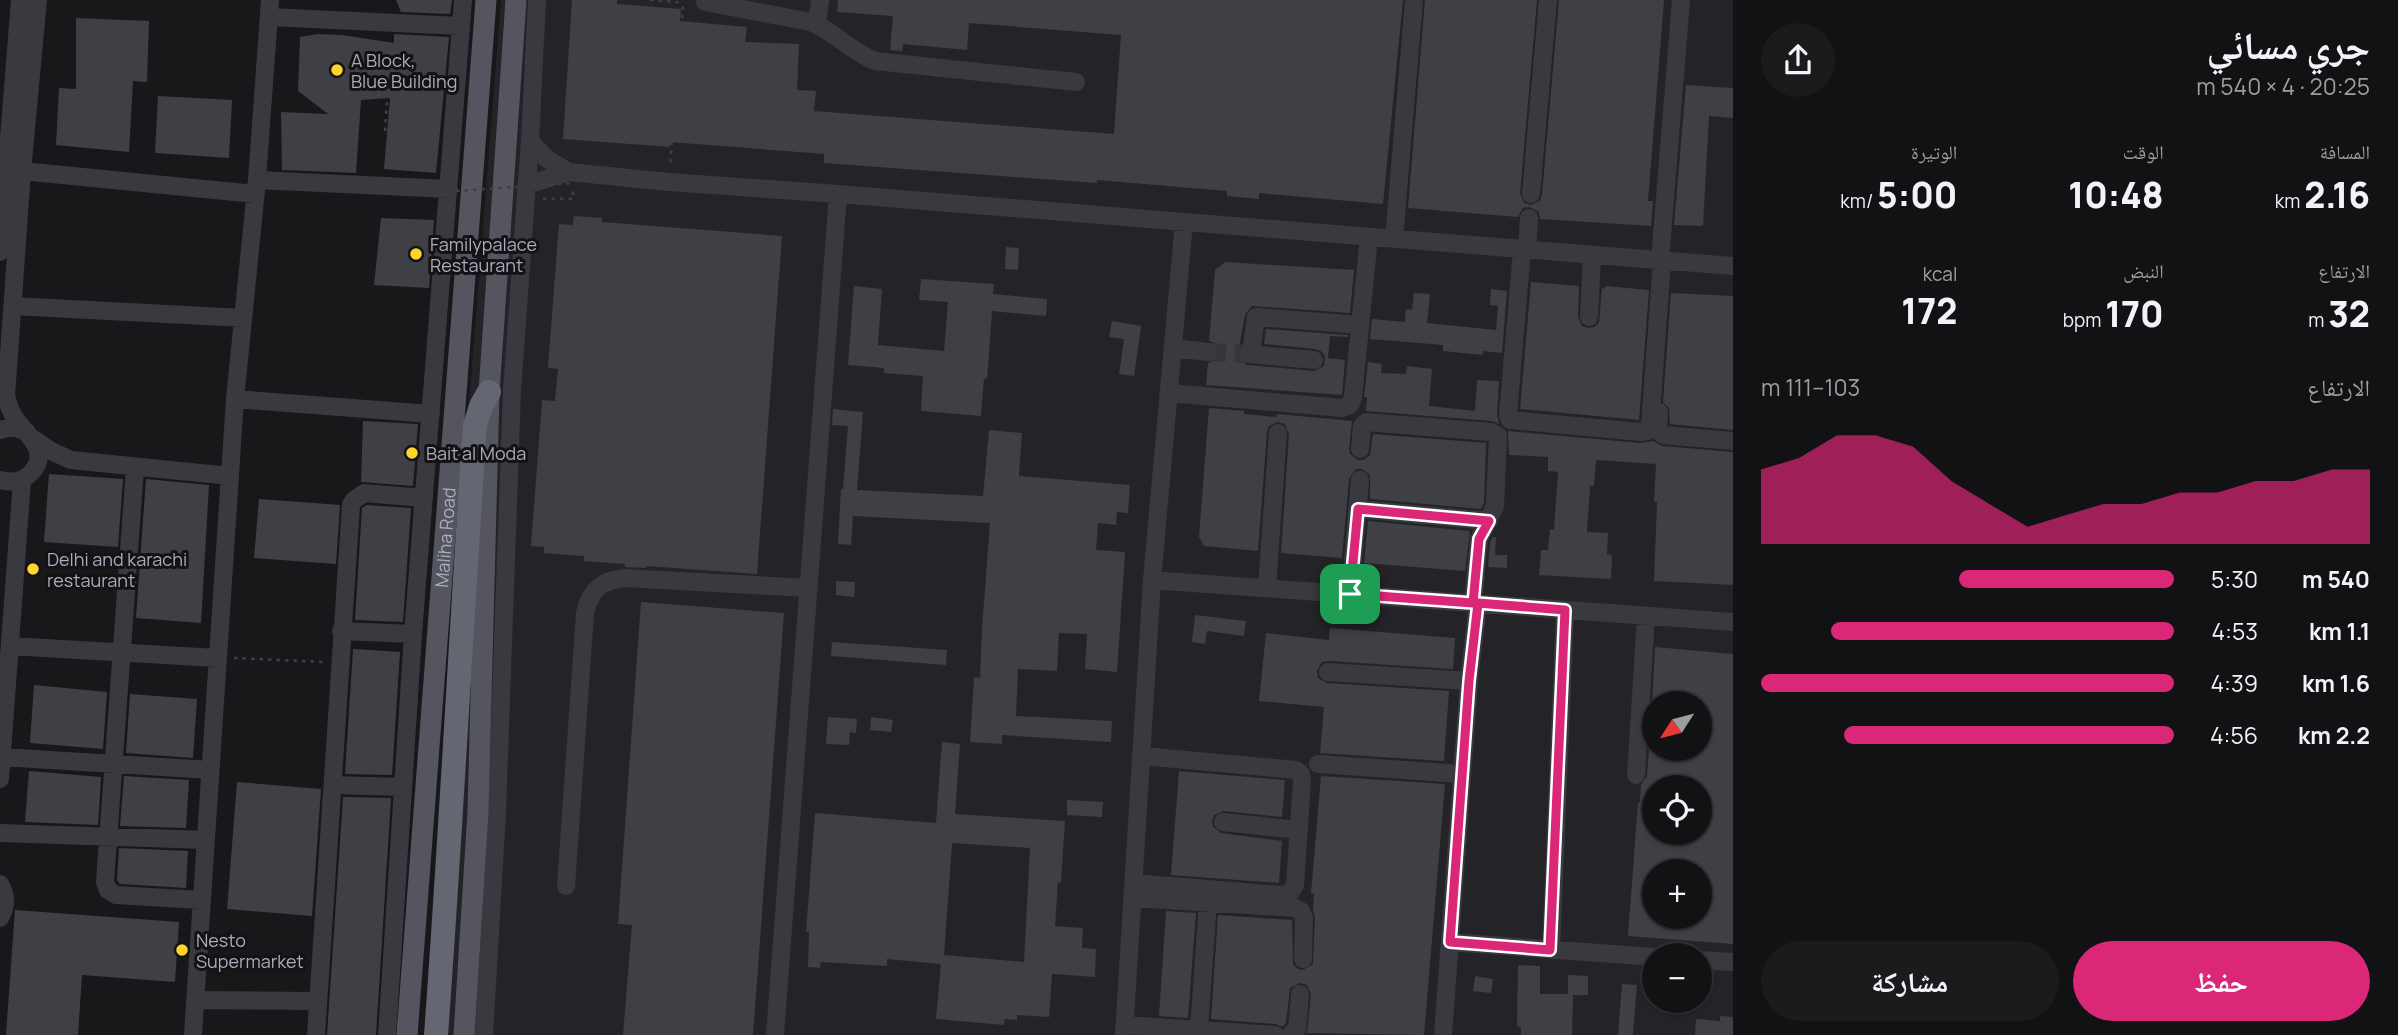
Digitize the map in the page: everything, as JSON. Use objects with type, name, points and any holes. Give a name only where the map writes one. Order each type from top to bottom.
[{"type":"highway","points":[[436,1035],[453,810],[461,625],[475,425],[489,392]]},
{"type":"main road","name":"Maliha Road","points":[[407,1035],[486,0]]},
{"type":"main road","points":[[464,1035],[478,812],[489,392],[516,0]]},
{"type":"street","points":[[0,252],[20,0]]},
{"type":"street","points":[[0,779],[25,478],[35,468],[38,458],[38,448],[12,415],[5,396],[38,0]]},
{"type":"street","points":[[387,1035],[413,635],[453,190],[463,0]]},
{"type":"street","points":[[484,1035],[497,812],[512,391],[537,0]]},
{"type":"street","points":[[817,25],[820,0]]},
{"type":"street","points":[[1394,239],[1414,0]]},
{"type":"street","points":[[1531,194],[1548,0]]},
{"type":"street","points":[[1529,218],[1508,415],[1510,420],[1647,431],[1650,426],[1664,261],[1681,0]]},
{"type":"street","points":[[705,2],[817,25],[861,55],[875,61],[1076,82]]},
{"type":"street","points":[[193,1035],[235,398],[256,187],[269,8],[392,23],[461,26]]},
{"type":"street","points":[[530,141],[547,159],[571,177]]},
{"type":"street","points":[[22,171],[256,187],[453,190]]},
{"type":"street","points":[[526,192],[571,177],[669,182],[1733,266]]},
{"type":"street","points":[[775,1035],[838,194]]},
{"type":"street","points":[[1124,1031],[1153,580],[1184,222]]},
{"type":"street","points":[[1169,393],[1346,407],[1353,397],[1369,237]]},
{"type":"street","points":[[1589,317],[1592,256]]},
{"type":"street","points":[[1664,261],[1658,430],[1667,436],[1733,441]]},
{"type":"street","points":[[13,306],[243,318]]},
{"type":"street","points":[[1314,360],[1250,354],[1254,320],[1258,317],[1360,325]]},
{"type":"street","points":[[1173,348],[1208,352]]},
{"type":"street","points":[[235,398],[431,414]]},
{"type":"street","points":[[1360,449],[1362,426],[1366,422],[1496,434],[1499,441],[1495,506],[1479,539],[1443,1035]]},
{"type":"street","points":[[0,430],[12,427],[71,460],[230,476]]},
{"type":"street","points":[[1267,587],[1278,433]]},
{"type":"street","points":[[0,480],[8,482],[25,478],[48,465],[71,460]]},
{"type":"street","points":[[135,468],[105,882],[112,893],[201,900]]},
{"type":"street","points":[[1350,594],[1360,480]]},
{"type":"street","points":[[316,1035],[351,505],[364,494],[424,498]]},
{"type":"street","points":[[1358,509],[1489,521]]},
{"type":"street","points":[[566,886],[585,613],[588,599],[597,587],[610,579],[625,578],[807,588]]},
{"type":"street","points":[[1153,580],[1733,622]]},
{"type":"street","points":[[1550,950],[1565,610]]},
{"type":"street","points":[[1636,775],[1646,616]]},
{"type":"street","points":[[341,631],[413,635]]},
{"type":"street","points":[[10,646],[216,657]]},
{"type":"street","points":[[1328,672],[1469,681]]},
{"type":"street","points":[[1133,890],[1286,895],[1295,885],[1299,830],[1302,781],[1299,772],[1142,756]]},
{"type":"street","points":[[2,757],[209,769]]},
{"type":"street","points":[[1318,764],[1462,774]]},
{"type":"street","points":[[333,785],[403,786]]},
{"type":"street","points":[[1223,822],[1299,830]]},
{"type":"street","points":[[0,833],[205,840]]},
{"type":"street","points":[[0,884],[6,901],[0,918]]},
{"type":"street","points":[[1133,890],[1208,902],[1298,909],[1304,914],[1303,959]]},
{"type":"street","points":[[1199,1029],[1208,902]]},
{"type":"street","points":[[1450,942],[1642,956]]},
{"type":"street","points":[[1712,961],[1733,962]]},
{"type":"street","points":[[1290,1035],[1297,1028],[1300,994]]},
{"type":"street","points":[[195,1000],[318,1001]]},
{"type":"street","points":[[1124,1031],[1199,1029],[1275,1035]]},
{"type":"street","points":[[1124,1031],[1160,1035]]},
{"type":"path","points":[[650,0],[677,2],[683,8],[669,182]]},
{"type":"path","points":[[385,131],[392,23]]},
{"type":"path","points":[[453,190],[571,177],[573,199],[526,192]]},
{"type":"path","points":[[216,657],[340,663]]},
{"type":"shaded area","points":[[501,0],[1733,0],[1733,1035],[430,1035],[464,468]]},
{"type":"building","points":[[396,0],[452,0],[450,14],[401,12]]},
{"type":"building","points":[[572,0],[617,0],[617,4],[681,9],[680,21],[747,27],[745,42],[799,44],[797,90],[816,91],[814,111],[1114,134],[1121,35],[969,23],[967,50],[903,44],[902,51],[890,50],[893,16],[837,12],[838,0],[1403,0],[1383,204],[1259,193],[1259,199],[1227,196],[1227,191],[1097,180],[1097,183],[824,163],[824,154],[670,142],[670,147],[563,139]]},
{"type":"building","points":[[1425,0],[1537,0],[1520,193],[1524,203],[1531,205],[1540,201],[1542,195],[1559,0],[1664,0],[1648,201],[1653,201],[1651,226],[1540,219],[1539,212],[1530,207],[1523,208],[1518,217],[1408,208]]},
{"type":"building","points":[[76,18],[149,21],[147,82],[133,81],[129,152],[56,145],[59,88],[76,89]]},
{"type":"building","points":[[317,34],[394,43],[394,34],[449,37],[436,173],[384,169],[390,98],[361,100],[356,173],[282,170],[281,112],[328,114],[298,91],[300,37]]},
{"type":"building","points":[[1686,85],[1733,88],[1733,118],[1709,116],[1703,226],[1674,225]]},
{"type":"building","points":[[158,96],[232,100],[229,158],[155,153]]},
{"type":"building","points":[[574,216],[602,218],[602,222],[782,236],[757,574],[647,566],[625,567],[625,564],[584,561],[584,556],[544,553],[544,547],[531,546],[542,400],[555,401],[558,369],[548,368],[559,224],[573,225]]},
{"type":"building","points":[[381,218],[434,220],[429,288],[374,285]]},
{"type":"building","points":[[1006,247],[1019,248],[1018,270],[1005,269]]},
{"type":"building","points":[[1225,262],[1354,270],[1350,313],[1252,306],[1245,315],[1238,352],[1239,359],[1247,365],[1314,371],[1324,366],[1325,356],[1321,351],[1264,344],[1266,329],[1348,335],[1330,336],[1328,358],[1345,360],[1342,395],[1206,385],[1208,363],[1217,359],[1219,353],[1215,343],[1209,341],[1215,270]]},
{"type":"building","points":[[921,279],[994,284],[993,294],[1047,299],[1046,316],[992,311],[987,379],[984,378],[981,416],[921,411],[923,376],[884,373],[884,368],[848,365],[854,286],[882,289],[878,345],[944,351],[948,302],[919,300]]},
{"type":"building","points":[[1531,282],[1579,286],[1578,317],[1582,326],[1588,328],[1599,323],[1602,288],[1605,289],[1605,286],[1649,290],[1639,420],[1520,409]]},
{"type":"building","points":[[1491,289],[1507,291],[1502,353],[1483,351],[1483,355],[1443,351],[1443,345],[1370,339],[1372,319],[1405,322],[1406,309],[1412,310],[1414,293],[1430,294],[1427,323],[1496,330],[1498,306],[1490,305]]},
{"type":"building","points":[[1671,293],[1733,296],[1733,430],[1670,424],[1669,408],[1663,402]]},
{"type":"building","points":[[1112,321],[1141,326],[1134,376],[1119,374],[1124,339],[1109,337]]},
{"type":"building","points":[[1368,362],[1382,364],[1381,373],[1406,374],[1407,366],[1432,369],[1429,406],[1475,411],[1477,380],[1499,381],[1499,424],[1492,421],[1366,411],[1367,397],[1364,397]]},
{"type":"building","points":[[1209,408],[1276,417],[1277,414],[1352,421],[1349,449],[1350,454],[1358,460],[1364,460],[1370,455],[1373,434],[1486,443],[1484,503],[1481,509],[1370,499],[1370,475],[1362,469],[1356,469],[1349,479],[1342,558],[1281,553],[1289,434],[1285,424],[1278,422],[1269,426],[1267,432],[1258,551],[1204,546],[1199,537]]},
{"type":"building","points":[[833,409],[863,412],[857,490],[983,496],[989,430],[1022,433],[1019,476],[1130,485],[1128,513],[1117,512],[1116,525],[1098,523],[1096,550],[1125,552],[1117,672],[1085,669],[1087,634],[1059,633],[1057,671],[1018,669],[1016,716],[1112,721],[1111,742],[1002,735],[1002,744],[970,742],[974,677],[980,678],[990,523],[853,516],[851,545],[838,544],[848,426],[832,425]]},
{"type":"building","points":[[363,421],[418,424],[413,486],[361,482]]},
{"type":"building","points":[[1508,431],[1640,443],[1653,441],[1662,446],[1733,452],[1733,585],[1654,581],[1656,464],[1596,460],[1594,486],[1590,486],[1587,532],[1608,533],[1607,554],[1612,555],[1611,579],[1539,575],[1541,550],[1548,550],[1550,529],[1554,530],[1558,472],[1548,471],[1548,457],[1509,455]]},
{"type":"building","points":[[49,474],[123,479],[118,547],[44,542]]},
{"type":"building","points":[[146,479],[209,485],[201,623],[136,618]]},
{"type":"building","points":[[259,499],[340,505],[336,564],[254,558]]},
{"type":"building","points":[[367,505],[411,508],[403,622],[355,620],[362,508]]},
{"type":"building","points":[[1368,521],[1470,531],[1465,571],[1364,563]]},
{"type":"building","points":[[1496,537],[1495,555],[1507,555],[1507,568],[1488,567],[1490,542]]},
{"type":"building","points":[[836,581],[855,582],[854,597],[836,595]]},
{"type":"building","points":[[641,602],[784,613],[753,1035],[623,1035],[632,925],[618,924]]},
{"type":"building","points":[[1195,615],[1246,621],[1244,636],[1207,631],[1205,644],[1192,642]]},
{"type":"building","points":[[1330,628],[1455,638],[1453,669],[1329,661],[1322,662],[1317,671],[1318,678],[1327,683],[1449,691],[1444,761],[1320,753],[1324,707],[1259,701],[1266,633],[1329,640]]},
{"type":"building","points":[[832,642],[947,650],[946,665],[831,656]]},
{"type":"building","points":[[1655,647],[1733,654],[1733,944],[1628,936],[1638,802],[1640,803],[1642,784],[1642,845],[1712,845],[1712,775],[1647,775],[1648,761],[1712,761],[1712,691],[1653,691]]},
{"type":"building","points":[[353,649],[400,652],[392,775],[345,774]]},
{"type":"building","points":[[34,685],[107,692],[103,749],[30,743]]},
{"type":"building","points":[[130,694],[197,699],[193,758],[126,753]]},
{"type":"building","points":[[828,717],[857,719],[856,733],[850,732],[849,745],[826,744]]},
{"type":"building","points":[[871,717],[893,720],[891,732],[870,730]]},
{"type":"building","points":[[942,742],[960,744],[955,814],[1065,821],[1055,926],[1083,928],[1082,948],[1096,949],[1095,977],[1052,974],[1049,1017],[1017,1015],[1017,1020],[1005,1019],[1004,1025],[936,1019],[941,964],[887,959],[887,966],[821,962],[820,968],[808,967],[809,932],[806,932],[815,813],[936,823]],"holes":[[[952,843],[1030,848],[1024,962],[944,955]]]},
{"type":"building","points":[[29,771],[101,777],[98,825],[25,822]]},
{"type":"building","points":[[1179,771],[1285,780],[1282,817],[1224,811],[1214,815],[1212,822],[1213,827],[1221,833],[1282,841],[1279,883],[1171,875]]},
{"type":"building","points":[[124,776],[189,780],[186,828],[120,826]]},
{"type":"building","points":[[1321,776],[1445,784],[1424,1035],[1307,1033],[1311,994],[1307,985],[1300,983],[1290,988],[1286,1023],[1282,1027],[1276,1024],[1211,1019],[1218,915],[1292,920],[1293,964],[1303,970],[1313,964],[1315,918],[1314,894],[1311,893]]},
{"type":"building","points":[[237,782],[321,789],[312,916],[227,909]]},
{"type":"building","points":[[343,797],[391,798],[376,1035],[327,1035]]},
{"type":"building","points":[[1067,800],[1103,802],[1102,817],[1067,815]]},
{"type":"building","points":[[119,848],[188,851],[186,888],[120,884],[117,880]]},
{"type":"building","points":[[15,910],[179,922],[175,982],[82,975],[78,1035],[6,1035]]},
{"type":"building","points":[[1166,911],[1196,913],[1188,1018],[1159,1016]]},
{"type":"building","points":[[1518,965],[1540,966],[1540,994],[1568,994],[1568,975],[1588,976],[1588,995],[1573,995],[1572,1035],[1521,1035],[1521,1027],[1517,1026]]},
{"type":"building","points":[[1475,976],[1493,979],[1491,993],[1473,991]]},
{"type":"building","points":[[1622,984],[1637,985],[1633,1035],[1618,1035]]},
{"type":"building","points":[[1720,1016],[1733,1017],[1733,1035],[1695,1035],[1696,1019],[1720,1021]]},
{"type":"tunnel","points":[[1208,352],[1249,354]]},
{"type":"place","name":"A Block, Blue Building","points":[[337,70]]},
{"type":"place","name":"Familypalace Restaurant","points":[[416,254]]},
{"type":"place","name":"Bait al Moda","points":[[412,453]]},
{"type":"place","name":"Delhi and karachi restaurant","points":[[33,569]]},
{"type":"place","name":"Nesto Supermarket","points":[[182,950]]},
{"type":"route","points":[[1350,594],[1358,509],[1489,521],[1479,539],[1473,603],[1478,603],[1565,610],[1550,950],[1450,942],[1469,681],[1478,603],[1473,603],[1350,594]]}]
